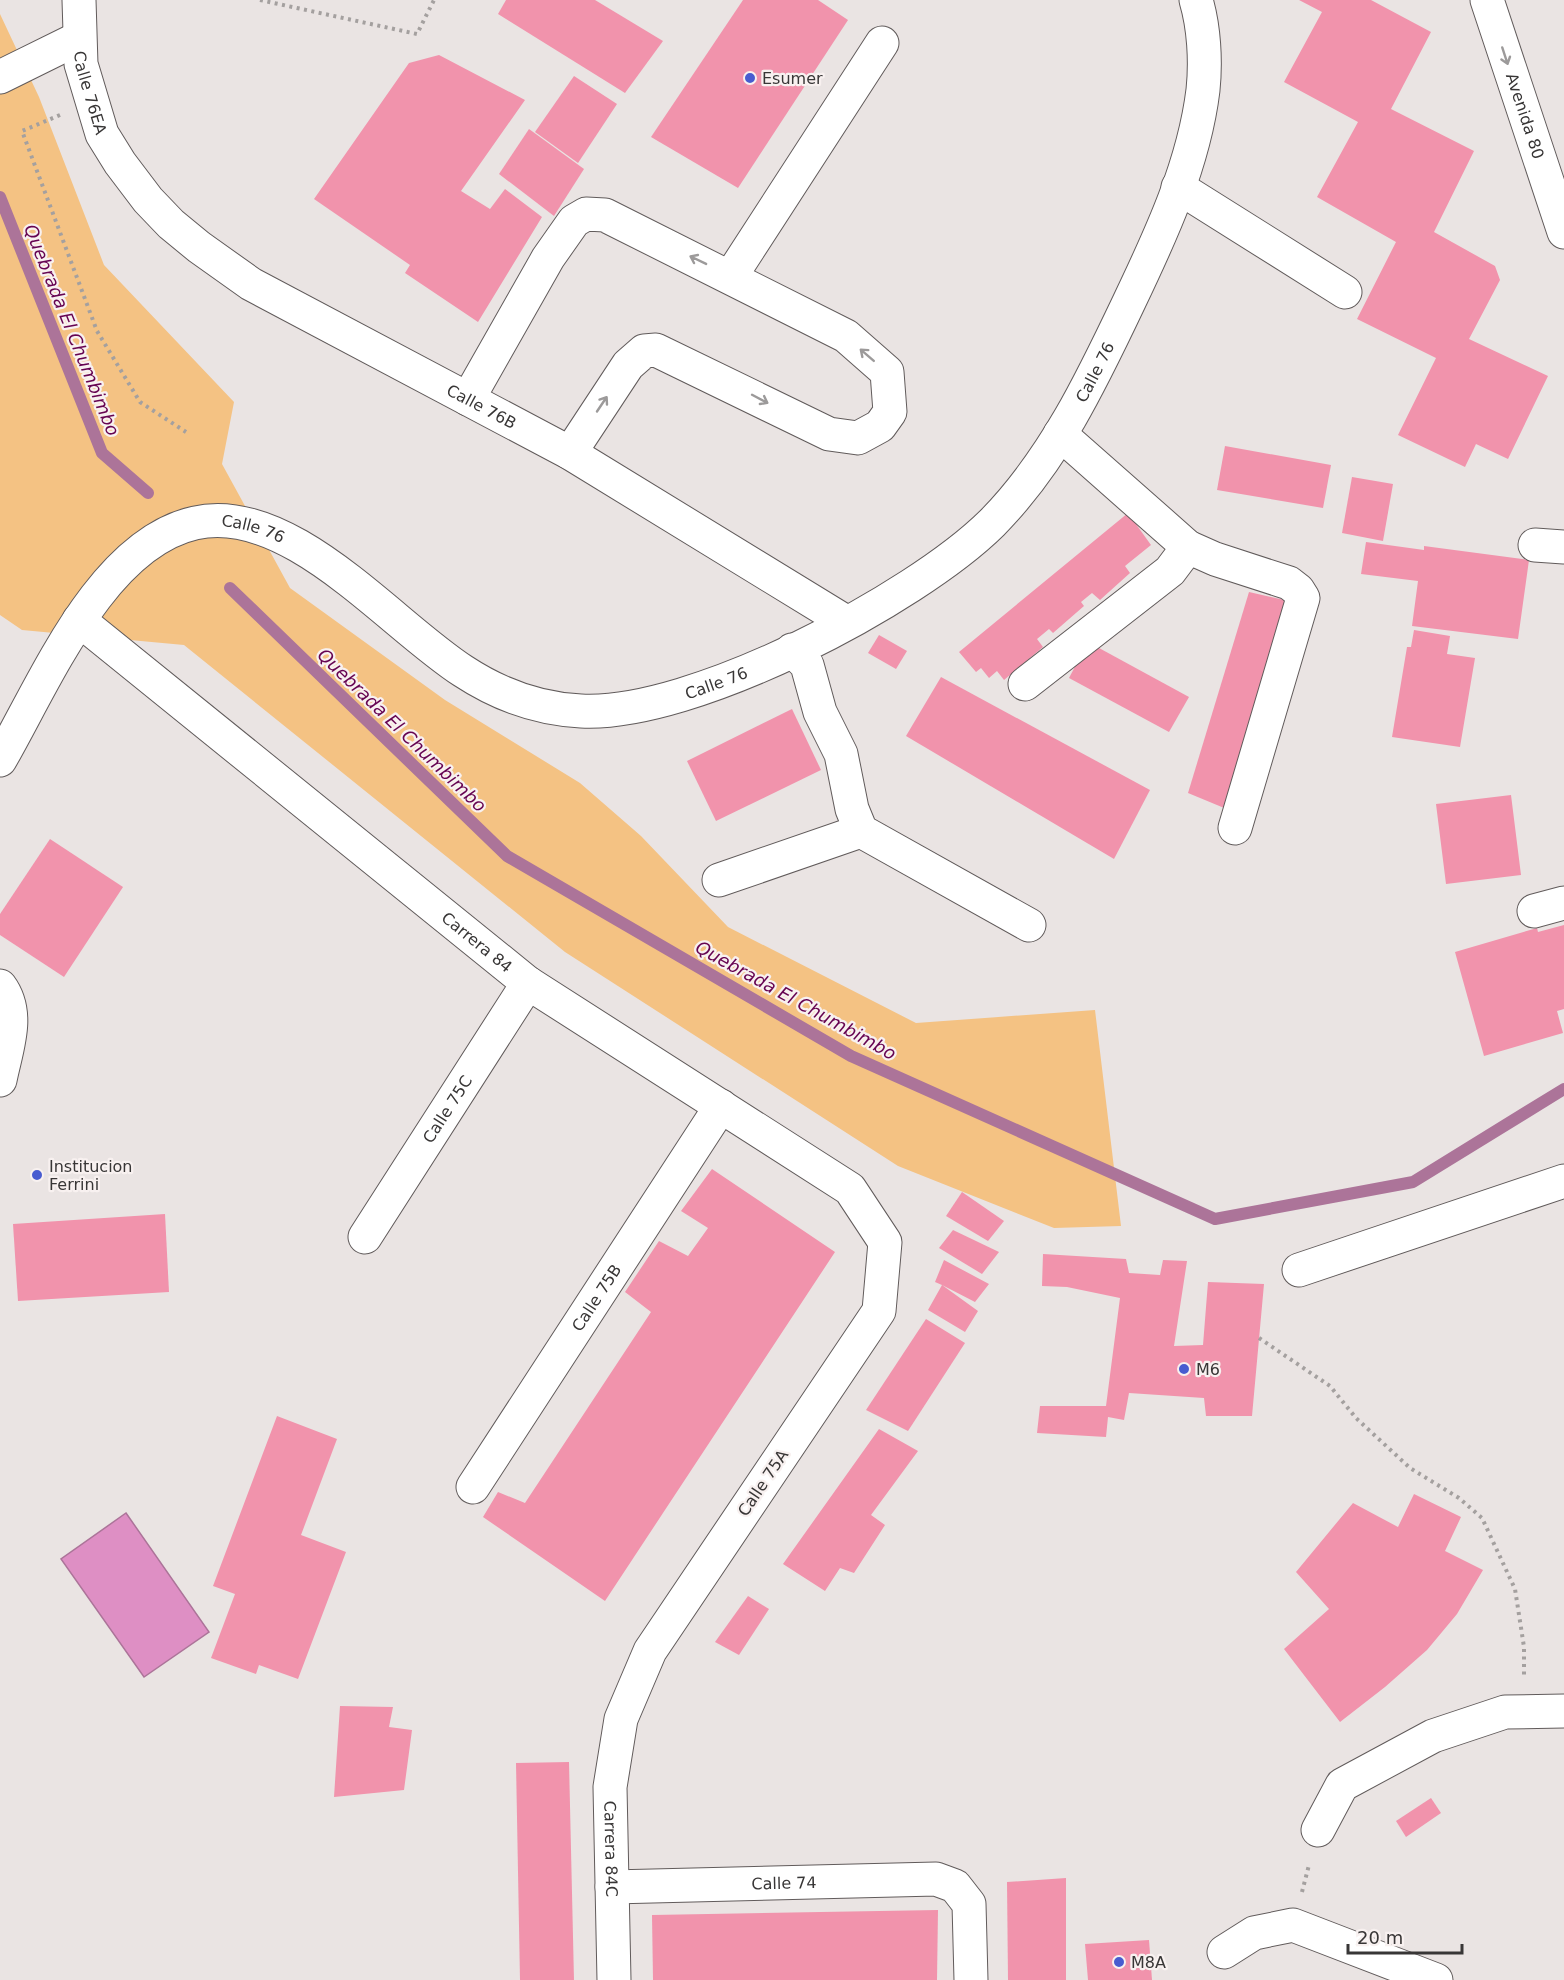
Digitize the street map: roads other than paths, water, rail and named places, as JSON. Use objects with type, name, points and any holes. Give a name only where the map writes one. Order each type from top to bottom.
[{"type":"street","name":"Calle 76EA","points":[[79,0],[81,64],[91,102],[102,134],[130,178]]},
{"type":"street","name":"Calle 76","points":[[0,760],[79,620],[121,566],[142,548],[196,522],[238,522],[291,541],[320,558],[410,633],[461,670],[504,694],[530,703],[597,712],[653,704],[689,694],[792,650],[916,582],[969,543],[1009,503],[1044,459],[1097,369],[1160,235],[1195,134],[1204,84],[1200,15],[1196,0]]},
{"type":"street","name":"Avenida 80","points":[[1487,0],[1564,232]]},
{"type":"street","points":[[0,77],[79,38]]},
{"type":"street","points":[[731,276],[882,43]]},
{"type":"street","name":"Calle 76B","points":[[130,178],[171,224],[228,270],[570,453],[846,622]]},
{"type":"street","points":[[1178,187],[1345,292]]},
{"type":"street","points":[[468,399],[548,258],[574,221],[586,214],[605,215],[731,276],[846,336],[887,372],[890,412],[880,426],[858,438],[829,434],[656,350],[644,351],[628,365],[570,453]]},
{"type":"street","points":[[1060,434],[1188,547],[1215,559],[1289,583],[1303,597],[1235,828]]},
{"type":"street","points":[[1025,684],[1162,578],[1188,547]]},
{"type":"street","name":"Carrera 84","points":[[79,620],[528,983],[850,1189],[885,1242]]},
{"type":"street","points":[[792,650],[807,665],[820,712],[841,754],[852,809],[861,831],[1029,925]]},
{"type":"street","points":[[719,880],[861,831]]},
{"type":"street","name":"Calle 75C","points":[[365,1237],[528,983]]},
{"type":"street","points":[[0,986],[6,994],[13,1019],[0,1080]]},
{"type":"street","name":"Calle 75B","points":[[473,1487],[721,1106]]},
{"type":"street","points":[[1299,1270],[1564,1181]]},
{"type":"street","name":"Calle 75A","points":[[621,1719],[650,1652],[879,1311],[885,1242]]},
{"type":"street","points":[[1318,1830],[1342,1785],[1433,1736],[1505,1713],[1564,1711]]},
{"type":"street","name":"Carrera 84C","points":[[614,1980],[610,1787],[621,1719]]},
{"type":"street","name":"Calle 74","points":[[612,1887],[936,1879],[956,1886],[969,1905],[970,1980]]},
{"type":"street","points":[[1224,1952],[1254,1933],[1293,1925],[1436,1980]]},
{"type":"waterway","name":"Quebrada El Chumbimbo","points":[[0,197],[102,453],[148,493]]},
{"type":"waterway","name":"Quebrada El Chumbimbo","points":[[230,588],[507,856],[851,1056],[1215,1219],[1413,1182],[1564,1089]]},
{"type":"place","name":"Esumer","points":[[750,78]]},
{"type":"place","name":"Institucion Ferrini","points":[[37,1175]]},
{"type":"place","name":"M6","points":[[1184,1369]]},
{"type":"place","name":"M8A","points":[[1119,1962]]}]
